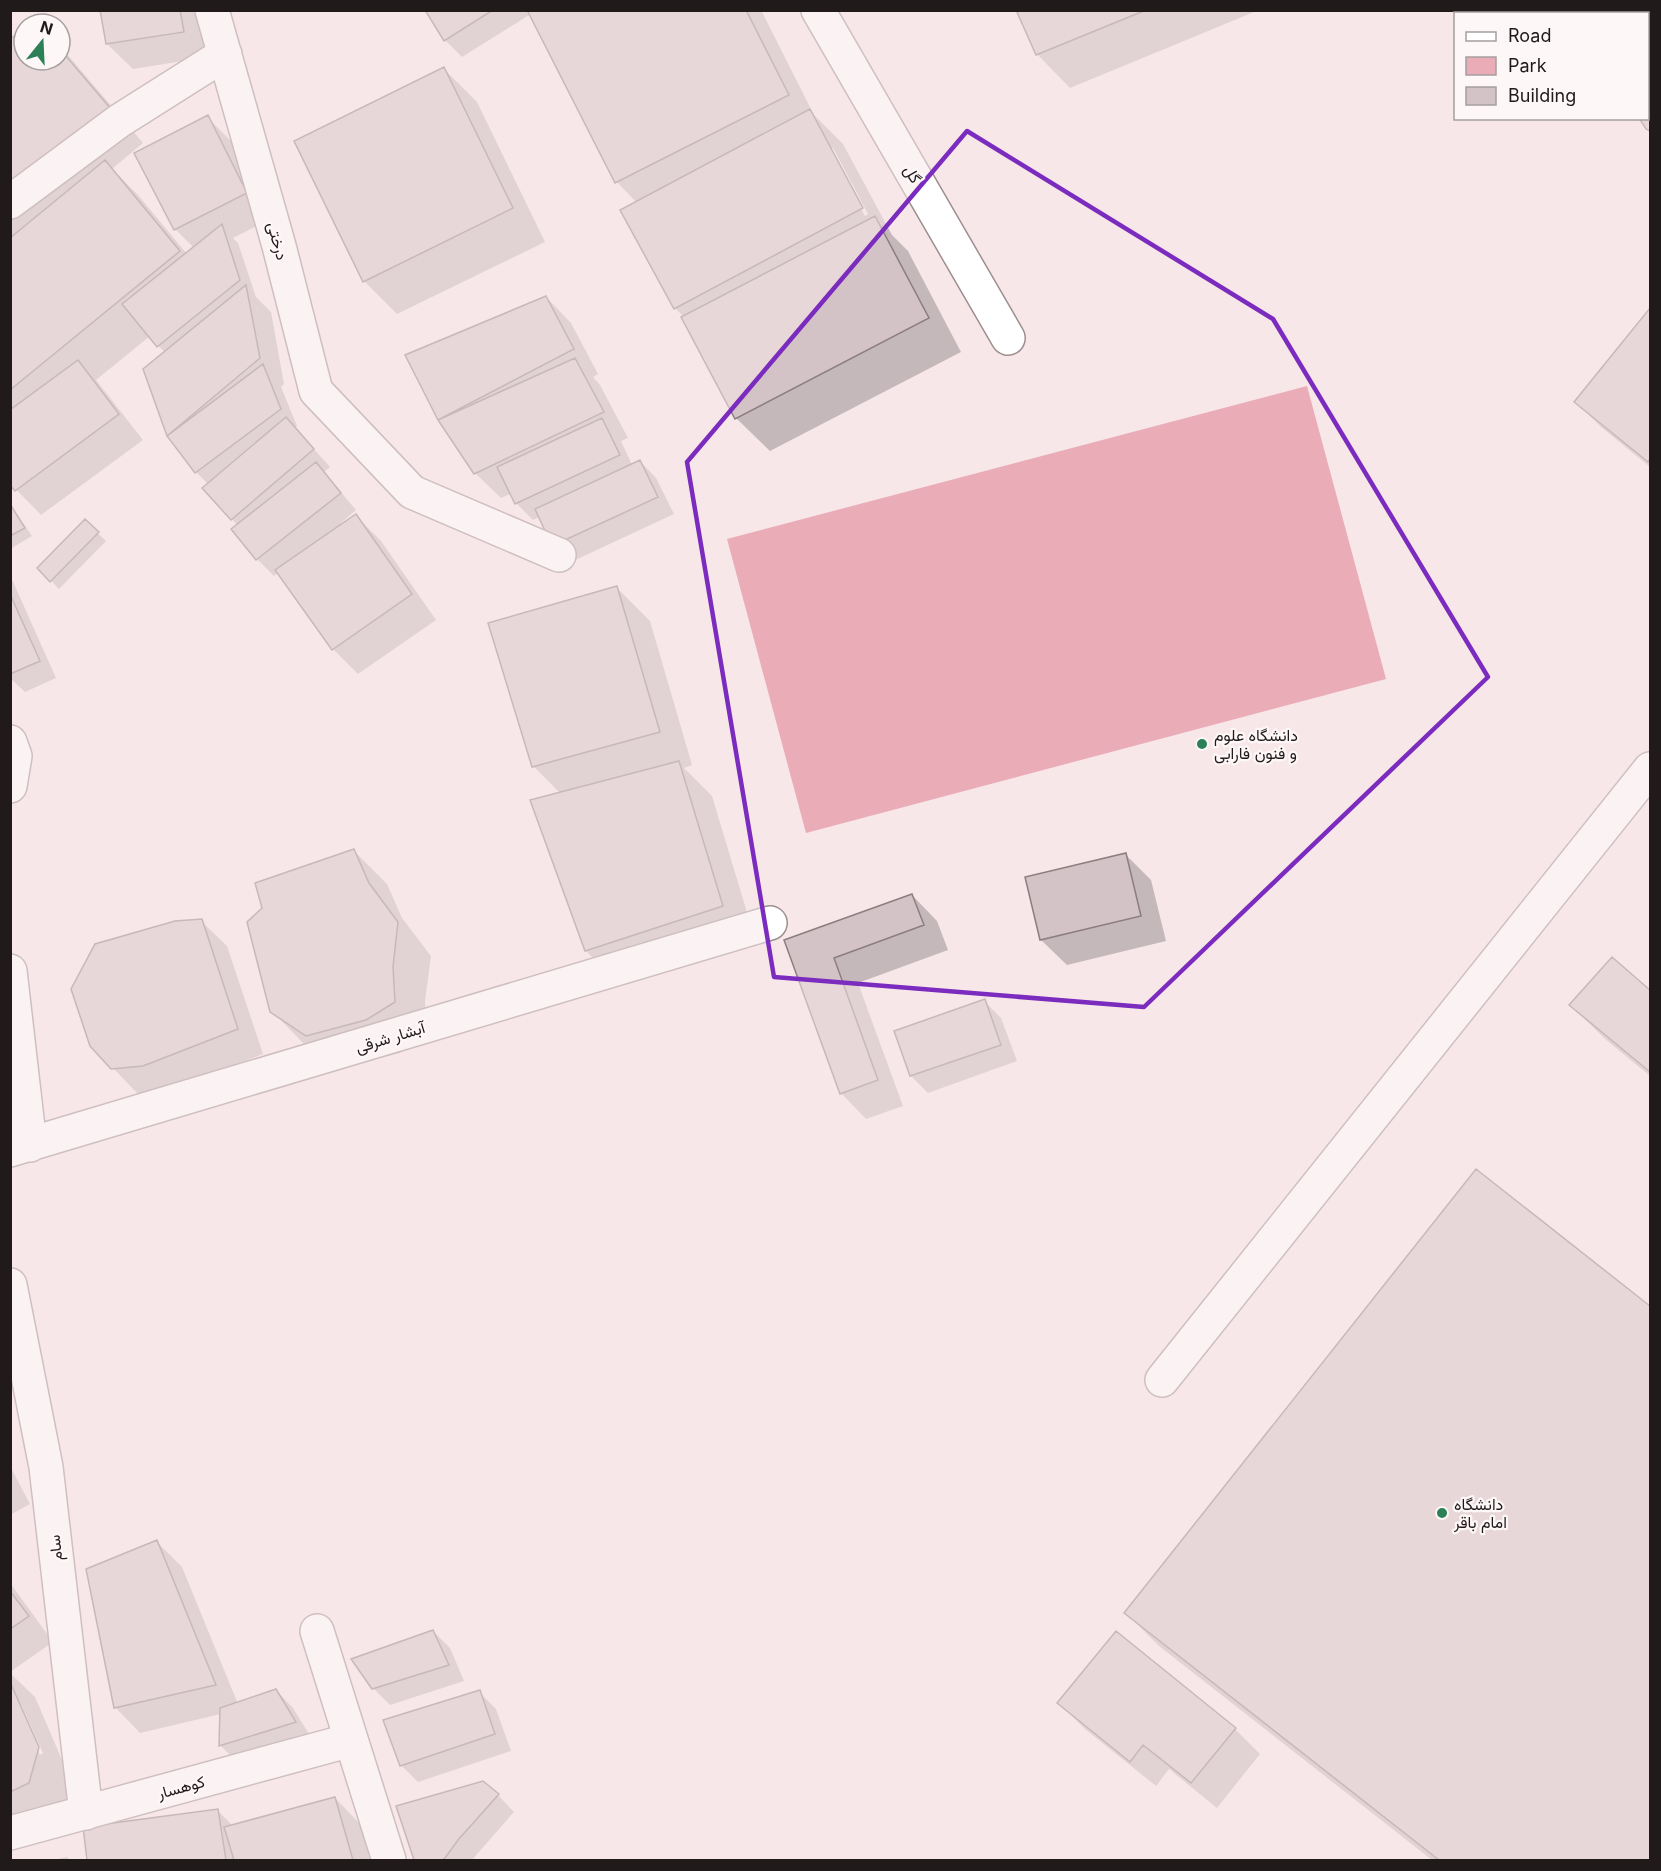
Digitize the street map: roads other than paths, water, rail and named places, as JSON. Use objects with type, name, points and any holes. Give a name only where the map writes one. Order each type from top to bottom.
[{"type":"street","name":"درختی","points":[[212,10],[279,246],[316,391],[412,492],[559,555]]},
{"type":"street","name":"گل","points":[[819,10],[1008,338]]},
{"type":"street","points":[[10,202],[119,121],[225,54]]},
{"type":"street","points":[[10,742],[15,756],[10,786]]},
{"type":"street","points":[[1162,1380],[1650,769]]},
{"type":"street","name":"آبشار شرقی","points":[[20,1148],[770,923]]},
{"type":"street","points":[[10,971],[20,1148]]},
{"type":"street","name":"سام","points":[[10,1285],[45,1467],[86,1813]]},
{"type":"street","points":[[317,1631],[389,1860]]},
{"type":"street","name":"کوهسار","points":[[10,1833],[351,1740]]},
{"type":"place","name":"دانشگاه علوم و فنون فارابی","points":[[1202,744]]},
{"type":"place","name":"دانشگاه امام باقر","points":[[1442,1513]]}]
